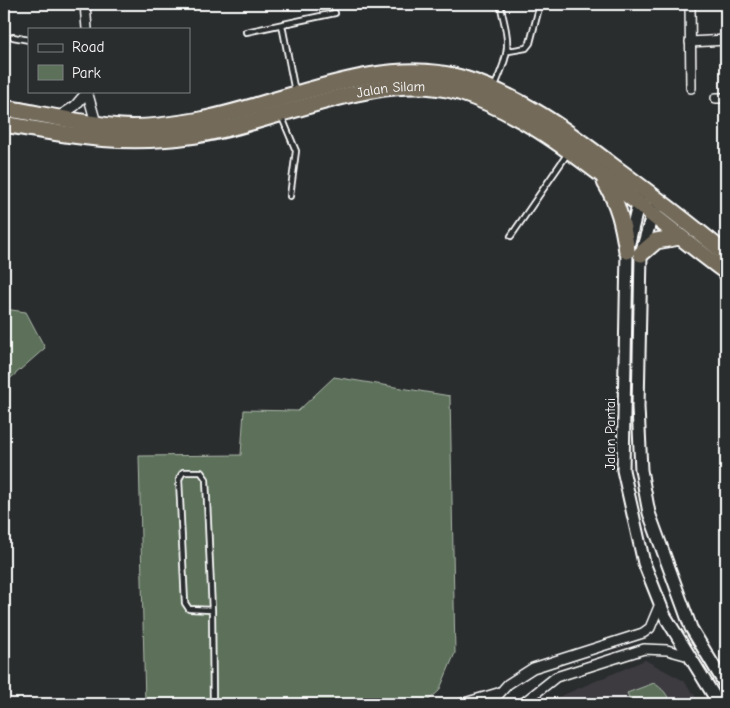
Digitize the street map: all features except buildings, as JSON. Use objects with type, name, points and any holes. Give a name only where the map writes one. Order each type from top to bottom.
[{"type":"highway","name":"Jalan Silam","points":[[4,108],[121,127],[187,122],[296,96],[357,79],[390,74],[428,72],[460,78],[519,101],[563,129],[640,196],[650,213],[726,272]]},
{"type":"highway","name":"Jalan Silam","points":[[4,124],[80,138],[121,141],[160,140],[199,134],[360,93],[392,88],[427,86],[457,92],[513,114],[570,151],[600,174],[640,196],[658,200],[726,254]]},
{"type":"highway","points":[[600,174],[616,200],[634,252],[656,241],[680,237]]},
{"type":"street","points":[[690,4],[691,88]]},
{"type":"street","points":[[85,5],[87,28]]},
{"type":"street","points":[[690,42],[726,40]]},
{"type":"street","points":[[58,117],[75,106],[87,92]]},
{"type":"street","points":[[87,92],[96,123]]},
{"type":"street","points":[[716,98],[726,98]]},
{"type":"street","name":"Jalan Pantai","points":[[640,196],[634,252],[623,470],[644,564],[660,604],[719,704]]},
{"type":"street","name":"Jalan Pantai","points":[[658,200],[650,213],[634,252],[641,470],[649,514],[691,628],[726,686]]},
{"type":"street","points":[[490,704],[498,693],[524,672],[544,663],[638,636],[650,628],[660,604]]},
{"type":"street","points":[[522,704],[556,677],[644,649],[667,650],[689,656]]},
{"type":"street","points":[[461,704],[498,693]]},
{"type":"lane","points":[[85,5],[97,4]]},
{"type":"lane","points":[[493,90],[509,51],[509,40],[500,4]]},
{"type":"lane","points":[[509,51],[526,48],[530,43],[540,4]]},
{"type":"lane","points":[[246,32],[336,13]]},
{"type":"lane","points":[[282,25],[296,96]]},
{"type":"lane","points":[[13,37],[28,40]]},
{"type":"lane","points":[[281,114],[296,150],[290,196]]},
{"type":"lane","points":[[511,236],[570,151]]},
{"type":"lane","points":[[212,610],[189,609],[185,603],[179,479],[183,472],[201,472],[206,478],[212,610],[212,704]]},
{"type":"shaded area","points":[[645,660],[684,681],[701,704],[542,704]]},
{"type":"green space","points":[[4,309],[26,312],[45,348],[4,384]]},
{"type":"green space","points":[[334,377],[450,396],[455,653],[439,691],[424,704],[145,704],[139,456],[241,455],[244,410],[298,411]]},
{"type":"green space","points":[[654,683],[667,695],[669,704],[632,704],[627,693]]}]
